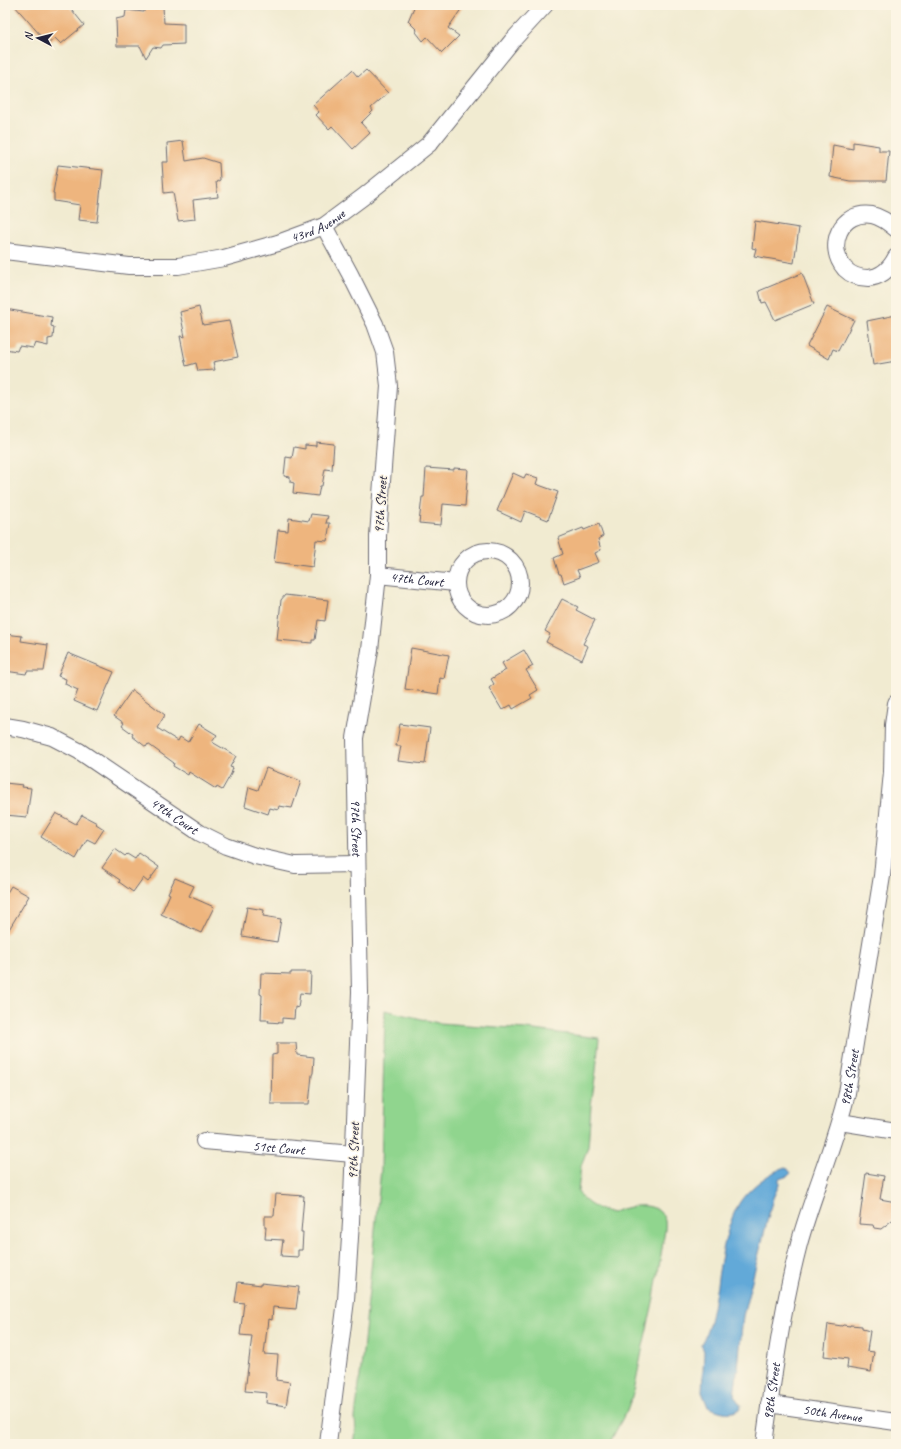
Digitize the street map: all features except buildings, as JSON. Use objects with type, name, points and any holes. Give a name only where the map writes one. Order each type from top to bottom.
[{"type":"street","name":"43rd Avenue","points":[[5,251],[128,266],[178,266],[224,258],[278,243],[324,226],[430,144],[512,41],[545,5]]},
{"type":"street","points":[[896,229],[882,219],[872,215],[862,215],[852,219],[844,225],[838,234],[835,244],[836,255],[841,264],[848,271],[857,276],[867,278],[877,276],[886,271],[893,264],[896,257]]},
{"type":"street","name":"97th Street","points":[[324,226],[375,324],[385,352],[389,386],[378,536],[378,575],[370,650],[355,738],[360,992],[351,1222],[346,1300],[328,1444]]},
{"type":"street","name":"47th Court","points":[[491,551],[501,554],[510,560],[516,568],[520,579],[516,599],[509,608],[490,616],[479,615],[462,603],[457,594],[455,583],[457,572],[462,563],[470,556],[480,552],[491,551]]},
{"type":"street","name":"47th Court","points":[[378,575],[455,583]]},
{"type":"street","name":"98th Street","points":[[764,1444],[769,1404],[789,1285],[808,1214],[840,1122],[889,877],[893,725],[896,703]]},
{"type":"street","name":"49th Court","points":[[5,726],[52,737],[79,751],[200,833],[226,846],[255,856],[295,865],[357,864]]},
{"type":"street","points":[[840,1122],[896,1131]]},
{"type":"street","name":"51st Court","points":[[204,1141],[353,1154]]},
{"type":"street","name":"50th Avenue","points":[[769,1404],[896,1422]]},
{"type":"green space","points":[[385,1010],[438,1023],[526,1029],[599,1038],[591,1105],[588,1147],[581,1166],[578,1191],[588,1203],[601,1210],[612,1213],[632,1206],[648,1206],[660,1212],[665,1219],[665,1230],[654,1298],[634,1391],[627,1410],[609,1444],[354,1444],[356,1432],[355,1418],[381,1169]]},
{"type":"water","points":[[786,1167],[791,1173],[788,1176],[779,1179],[779,1185],[773,1198],[743,1316],[738,1367],[739,1370],[737,1372],[734,1396],[741,1405],[740,1409],[732,1412],[720,1411],[708,1407],[702,1392],[704,1351],[701,1344],[707,1332],[711,1318],[724,1243],[736,1208],[746,1194],[756,1184],[780,1169]]}]
